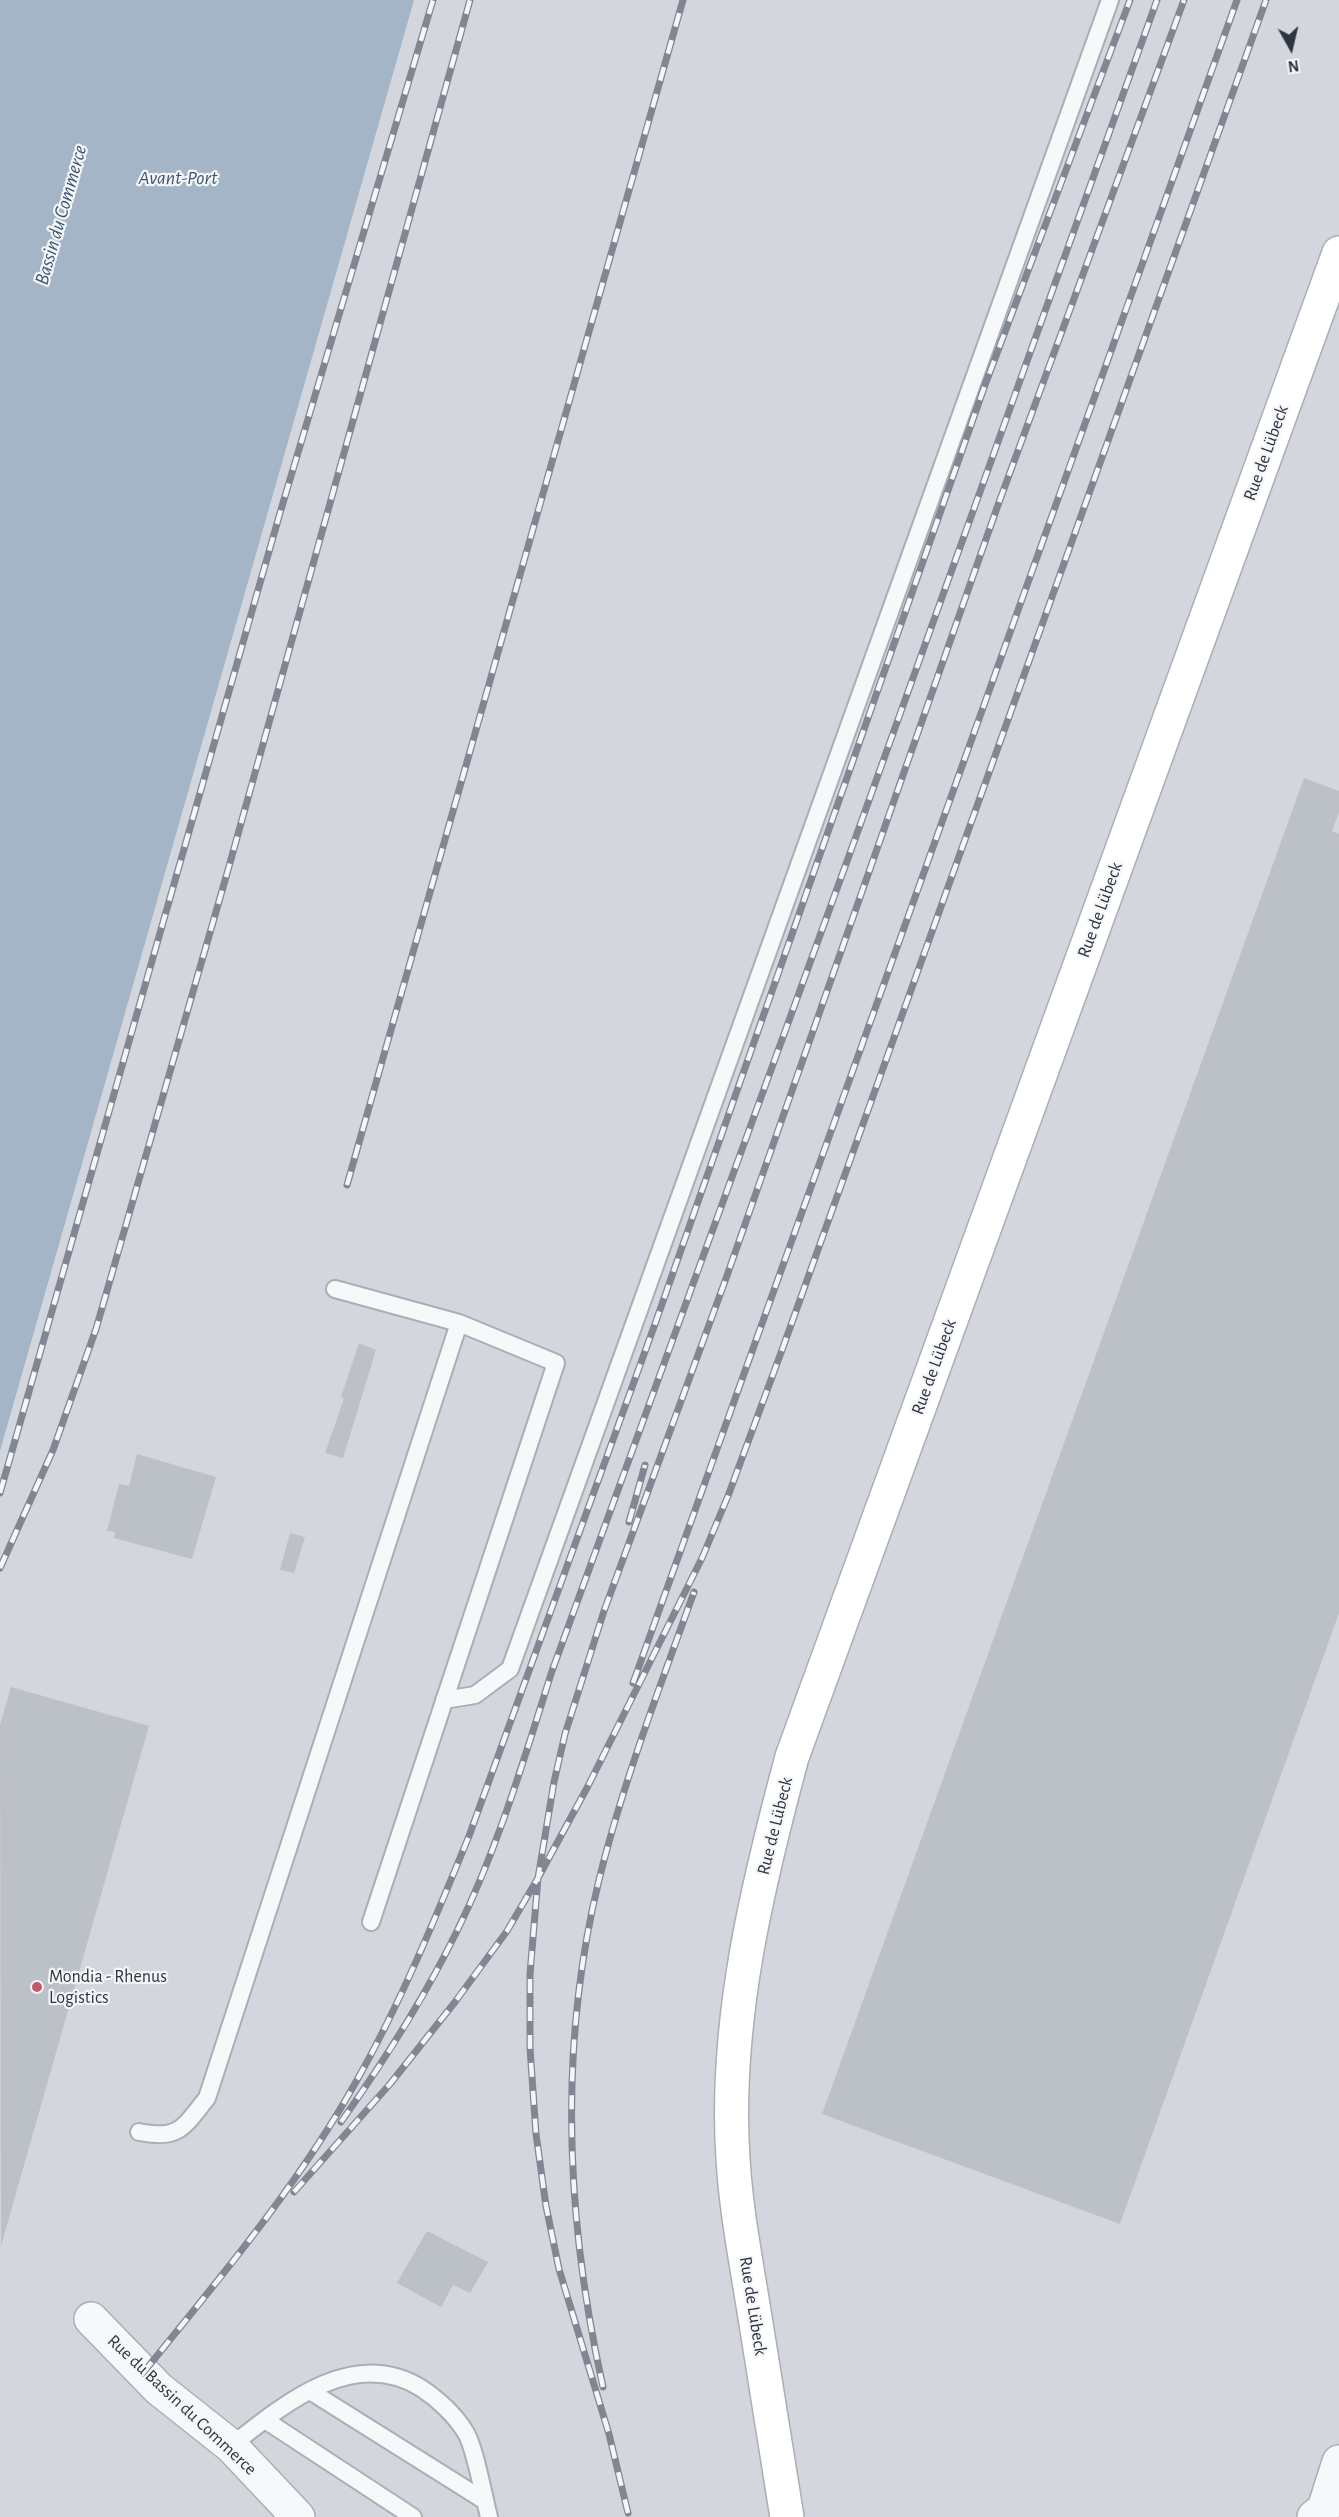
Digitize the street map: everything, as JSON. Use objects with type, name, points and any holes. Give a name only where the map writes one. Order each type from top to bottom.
[{"type":"main road","name":"Rue de Lübeck","points":[[787,2517],[741,2231],[733,2158],[732,2097],[738,2012],[752,1921],[767,1850],[792,1757],[1339,253]]},
{"type":"street","name":"Rue du Bassin du Commerce","points":[[91,2319],[159,2389],[231,2446],[298,2517]]},
{"type":"street","points":[[1314,2517],[1324,2510],[1339,2462]]},
{"type":"lane","points":[[444,1700],[475,1695],[510,1669],[1110,0]]},
{"type":"lane","points":[[335,1289],[459,1323],[555,1363],[371,1922]]},
{"type":"lane","points":[[139,2132],[161,2137],[183,2128],[207,2098],[459,1323]]},
{"type":"lane","points":[[231,2446],[283,2405],[351,2374],[378,2372],[405,2378],[436,2398],[467,2434],[487,2509]]},
{"type":"lane","points":[[310,2391],[487,2509]]},
{"type":"lane","points":[[264,2420],[412,2517]]},
{"type":"shaded area","points":[[0,0],[1339,0],[1339,2517],[0,2517]]},
{"type":"water","name":"Avant-Port","points":[[0,0],[414,0],[0,1451]]},
{"type":"building","points":[[1304,778],[1339,791],[1339,812],[1332,831],[1339,834],[1339,1613],[1120,2224],[822,2114]]},
{"type":"building","points":[[359,1343],[376,1350],[343,1458],[325,1453],[344,1399],[341,1397]]},
{"type":"building","points":[[137,1454],[216,1477],[192,1559],[114,1538],[115,1532],[107,1531],[119,1484],[129,1486]]},
{"type":"building","points":[[290,1533],[305,1537],[294,1573],[280,1570]]},
{"type":"building","name":"Mondia - Rhenus Logistics","points":[[11,1687],[149,1726],[1,2246],[0,1725]]},
{"type":"building","points":[[427,2231],[488,2262],[470,2293],[453,2285],[441,2307],[397,2283]]},
{"type":"railway","points":[[0,1493],[280,513],[433,0]]},
{"type":"railway","points":[[0,1568],[53,1450],[96,1329],[228,870],[470,0]]},
{"type":"railway","points":[[347,1185],[683,0]]},
{"type":"railway","points":[[143,2373],[256,2231],[334,2119],[388,2021],[417,1960],[469,1836],[655,1324],[985,385],[1130,0]]},
{"type":"railway","points":[[341,2122],[388,2053],[431,1981],[472,1900],[498,1835],[552,1671],[1157,0]]},
{"type":"railway","points":[[628,2513],[609,2434],[559,2269],[546,2206],[536,2134],[530,2048],[530,1974],[538,1878],[554,1782],[565,1734],[604,1611],[724,1284],[998,505],[1184,0]]},
{"type":"railway","points":[[633,1683],[1237,0]]},
{"type":"railway","points":[[294,2192],[390,2084],[455,2002],[507,1931],[588,1786],[702,1558],[728,1496],[782,1350],[1266,0]]},
{"type":"railway","points":[[629,1522],[645,1465]]},
{"type":"railway","points":[[603,2387],[581,2261],[575,2197],[572,2070],[577,2007],[586,1943],[599,1880],[619,1807],[694,1592]]},
{"type":"place","name":"Mondia - Rhenus Logistics","points":[[37,1987]]},
{"type":"water label","name":"Bassin du Commerce","points":[[61,215]]}]
